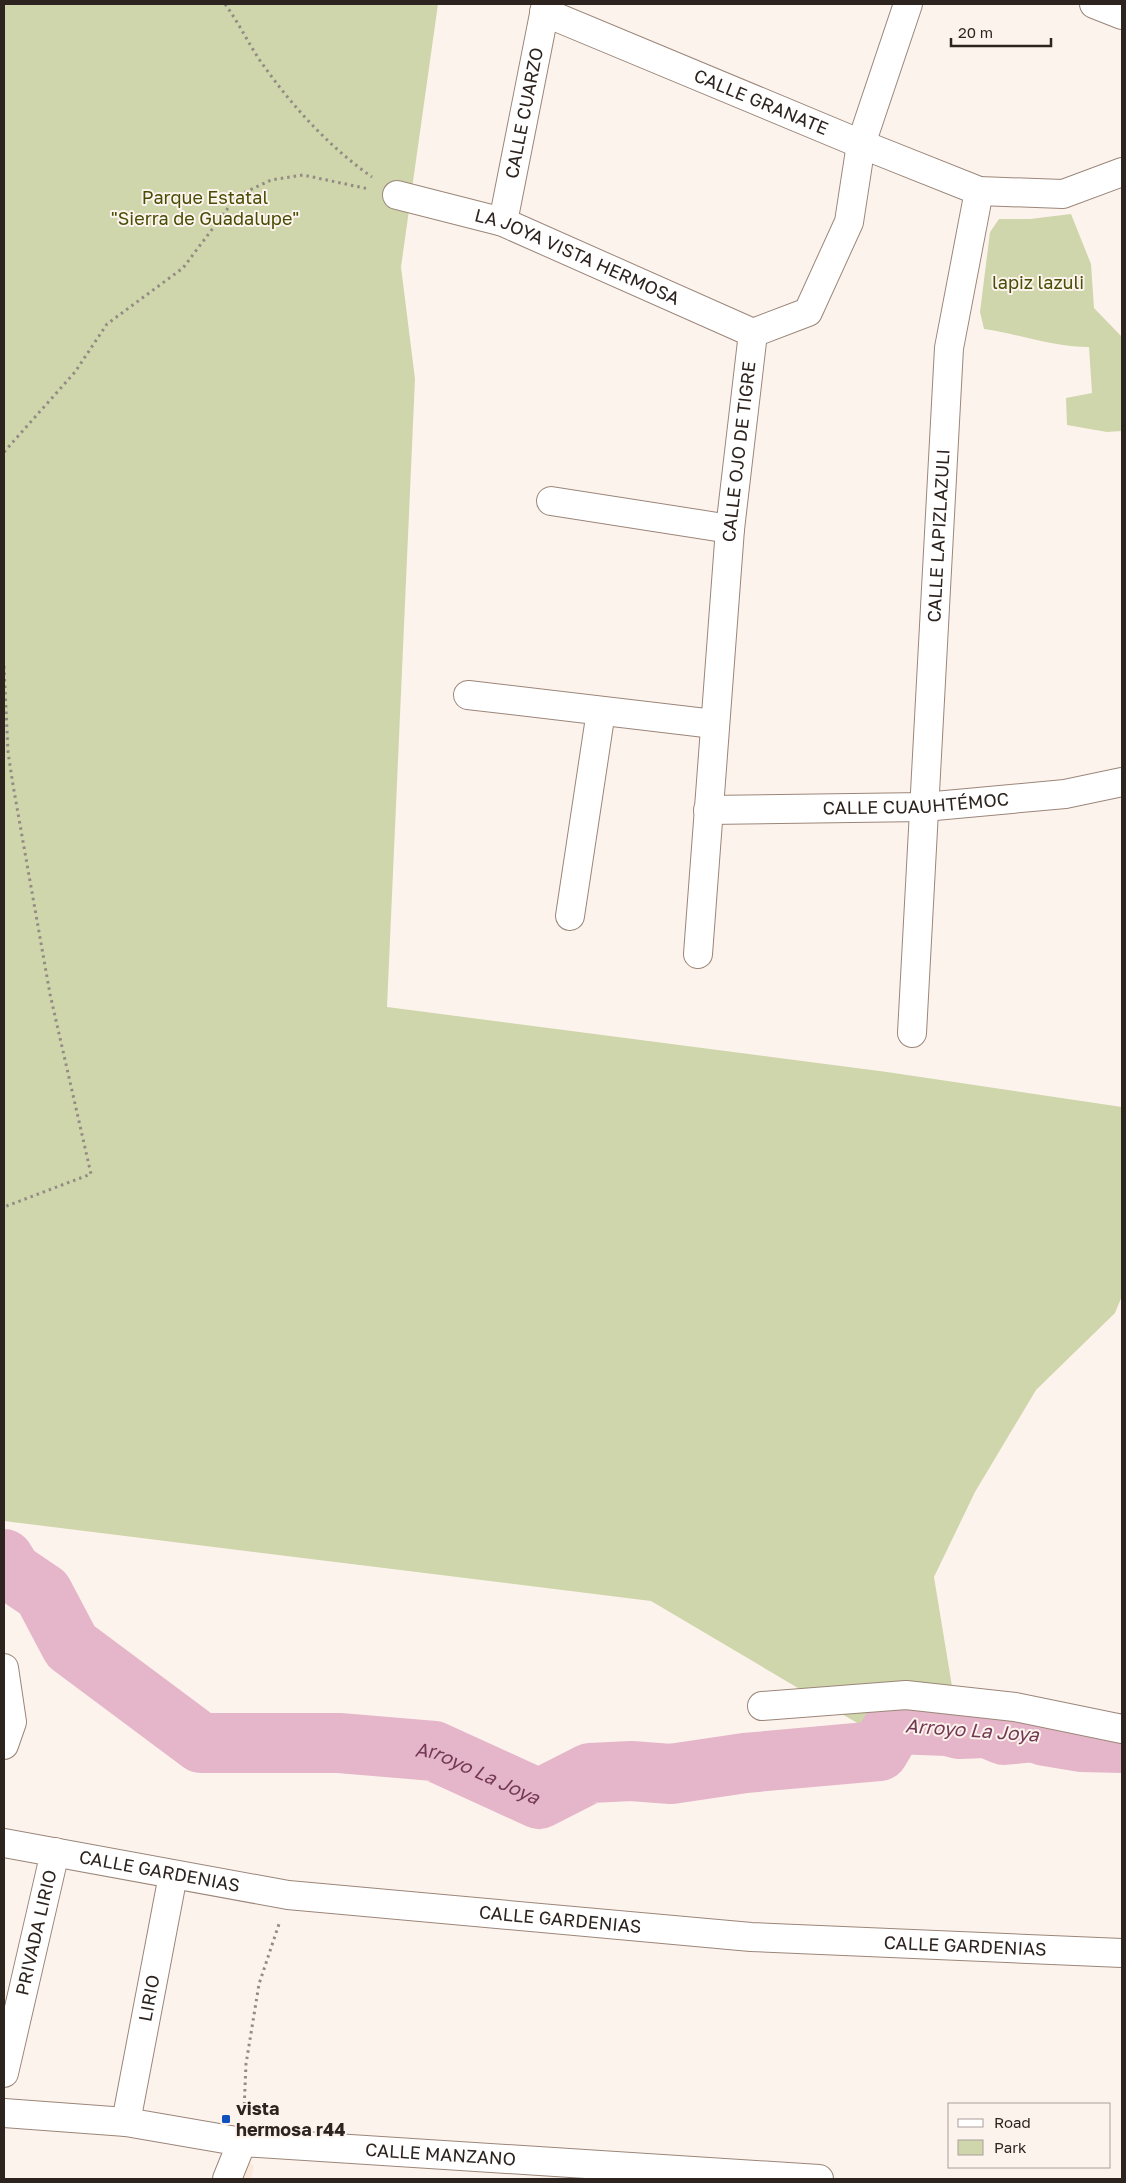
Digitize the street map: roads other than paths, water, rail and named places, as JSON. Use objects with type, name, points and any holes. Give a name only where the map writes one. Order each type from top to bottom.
[{"type":"street","points":[[753,333],[808,312],[849,222],[861,144],[908,4]]},
{"type":"street","points":[[1094,4],[1122,15]]},
{"type":"street","name":"CALLE GRANATE","points":[[545,8],[861,144],[979,191]]},
{"type":"street","name":"CALLE CUARZO","points":[[503,222],[545,8]]},
{"type":"street","points":[[979,191],[1064,194],[1122,172]]},
{"type":"street","name":"CALLE LAPIZLAZULI","points":[[912,1032],[949,348],[979,191]]},
{"type":"street","name":"LA JOYA VISTA HERMOSA","points":[[397,195],[503,222],[753,333]]},
{"type":"street","name":"CALLE OJO DE TIGRE","points":[[698,954],[730,529],[753,333]]},
{"type":"street","points":[[551,501],[730,529]]},
{"type":"street","points":[[468,695],[714,724]]},
{"type":"street","points":[[570,916],[601,711]]},
{"type":"street","name":"CALLE CUAUHTÉMOC","points":[[708,810],[924,807],[1065,794],[1122,782]]},
{"type":"street","points":[[4,1668],[12,1722],[4,1745]]},
{"type":"street","points":[[762,1706],[906,1695],[1015,1707],[1122,1729]]},
{"type":"street","name":"CALLE GARDENIAS","points":[[4,1843],[288,1895],[751,1937],[1122,1953]]},
{"type":"street","name":"PRIVADA LIRIO","points":[[4,2073],[56,1852]]},
{"type":"street","name":"LIRIO","points":[[126,2122],[173,1874]]},
{"type":"street","name":"CALLE MANZANO","points":[[4,2113],[126,2122],[242,2142],[819,2179]]},
{"type":"street","points":[[227,2179],[242,2142]]},
{"type":"waterway","name":"Arroyo La Joya","points":[[4,1559],[12,1572],[43,1593],[71,1646],[201,1743],[339,1743],[434,1751],[539,1799],[590,1773],[631,1771],[671,1774],[745,1763],[879,1751],[895,1724],[947,1726],[959,1729],[987,1728],[1004,1735],[1034,1732],[1045,1736],[1081,1742],[1122,1743]]},
{"type":"place","name":"vista hermosa r44","points":[[226,2119]]},
{"type":"park label","name":"Parque Estatal \"Sierra de Guadalupe\"","points":[[205,208]]},
{"type":"park label","name":"lapiz lazuli","points":[[1038,283]]}]
